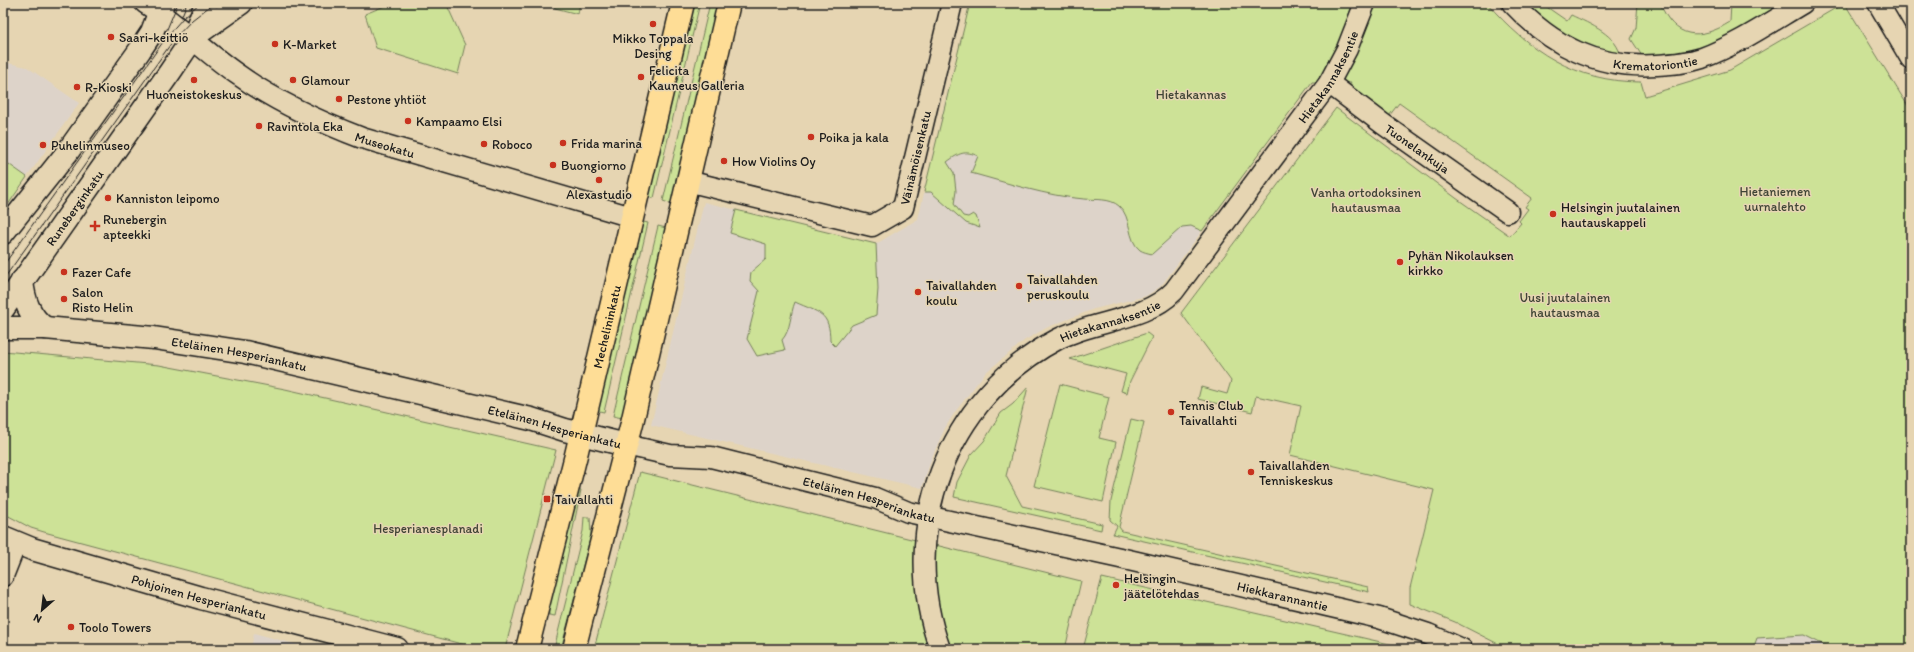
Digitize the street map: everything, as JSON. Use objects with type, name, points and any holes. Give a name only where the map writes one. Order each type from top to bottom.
[{"type":"main road","name":"Mechelininkatu","points":[[527,649],[581,434],[683,3]]},
{"type":"main road","points":[[574,649],[626,445],[729,3]]},
{"type":"street","name":"Runeberginkatu","points":[[3,309],[193,38],[206,3]]},
{"type":"street","points":[[193,38],[241,3]]},
{"type":"street","name":"Väinämöisenkatu","points":[[687,181],[872,226],[903,208],[952,3]]},
{"type":"street","name":"Hietakannaksentie","points":[[940,649],[927,605],[924,576],[929,517],[940,472],[952,444],[963,425],[996,386],[1021,362],[1058,339],[1083,328],[1138,313],[1164,302],[1187,275],[1329,83],[1347,49],[1365,3]]},
{"type":"street","name":"Krematoriontie","points":[[1512,3],[1528,20],[1561,44],[1594,59],[1614,65],[1641,66],[1678,64],[1701,58],[1728,46],[1803,3]]},
{"type":"street","points":[[1878,3],[1911,60]]},
{"type":"street","points":[[3,233],[66,154],[140,50],[152,32],[161,5]]},
{"type":"street","name":"Museokatu","points":[[161,5],[214,57],[265,93],[292,109],[326,124],[370,140],[632,217]]},
{"type":"street","name":"Tuonelankuja","points":[[1329,83],[1383,124],[1508,212]]},
{"type":"street","points":[[22,281],[25,301],[29,310],[38,323],[45,328]]},
{"type":"street","name":"Eteläinen Hesperiankatu","points":[[3,328],[45,328],[154,338],[244,352],[524,417],[581,434],[670,455],[711,457],[875,498],[908,512],[1100,554]]},
{"type":"street","points":[[3,576],[10,540]]},
{"type":"street","name":"Pohjoinen Hesperiankatu","points":[[10,540],[201,598],[398,649]]},
{"type":"street","name":"Hiekkarannantie","points":[[1100,554],[1378,618],[1428,634],[1462,649]]},
{"type":"shaded area","points":[[3,62],[27,67],[79,103],[27,177],[3,160]]},
{"type":"shaded area","name":"Taivallahden koulu","points":[[948,91],[1095,127],[1191,226],[1202,231],[1160,287],[1146,296],[1094,309],[1048,327],[1025,340],[985,373],[955,412],[945,428],[932,457],[922,488],[651,425],[704,202],[876,244],[918,219]]},
{"type":"shaded area","points":[[254,633],[302,646],[313,649],[251,649]]},
{"type":"shaded area","points":[[1804,635],[1832,649],[1753,649],[1757,638]]},
{"type":"green space","points":[[392,3],[446,3],[465,45],[458,74],[376,48],[365,14]]},
{"type":"green space","points":[[553,3],[580,3],[578,14],[555,8]]},
{"type":"green space","points":[[690,3],[700,3],[654,198],[645,196]]},
{"type":"green space","points":[[710,3],[720,3],[672,204],[663,201]]},
{"type":"green space","points":[[970,3],[1487,3],[1520,36],[1555,60],[1574,70],[1595,76],[1617,81],[1641,82],[1645,96],[1730,70],[1845,4],[1911,111],[1911,649],[1832,649],[1804,635],[1757,638],[1753,649],[1508,649],[1455,622],[1410,604],[1410,588],[1434,490],[1290,455],[1301,406],[1256,396],[1252,412],[1198,399],[1201,387],[1227,394],[1231,381],[1181,313],[1336,108],[1456,198],[1510,236],[1521,223],[1519,221],[1528,209],[1525,207],[1532,198],[1399,103],[1386,120],[1346,91],[1351,83],[1312,82],[1202,231],[1191,226],[1182,227],[1152,254],[1141,251],[1136,246],[1131,235],[1126,216],[1115,203],[1041,192],[971,173],[978,156],[969,153],[962,153],[947,162],[954,173],[956,191],[954,204],[963,216],[968,217],[973,214],[976,216],[980,228],[966,223],[931,192],[924,192]]},
{"type":"green space","points":[[1521,3],[1541,3],[1567,21],[1571,15],[1594,26],[1615,43],[1621,58],[1564,39]]},
{"type":"green space","points":[[1638,3],[1660,3],[1666,15],[1680,30],[1698,34],[1719,28],[1730,22],[1731,3],[1773,3],[1775,7],[1741,29],[1704,48],[1678,57],[1666,59],[1644,59],[1631,39],[1636,28]]},
{"type":"green space","points":[[3,160],[27,177],[3,212]]},
{"type":"green space","points":[[736,210],[876,244],[878,289],[876,315],[852,325],[835,346],[830,341],[828,324],[822,315],[795,302],[789,327],[782,340],[785,350],[757,356],[747,339],[759,291],[750,281],[751,272],[766,259],[766,244],[730,233]]},
{"type":"green space","points":[[639,221],[648,223],[604,412],[594,410]]},
{"type":"green space","points":[[658,226],[666,228],[622,418],[613,416]]},
{"type":"green space","points":[[1147,333],[1152,337],[1130,381],[1127,393],[1121,391],[1126,374],[1070,359]]},
{"type":"green space","name":"Hesperianesplanadi","points":[[3,351],[159,365],[285,389],[556,450],[505,649],[480,649],[44,532],[31,528],[3,513]]},
{"type":"green space","points":[[1060,384],[1109,397],[1099,438],[1116,442],[1103,502],[1034,486]]},
{"type":"green space","points":[[1028,387],[1006,476],[1022,506],[1102,524],[1101,530],[954,497],[957,482],[971,455],[984,441],[1001,413],[1013,404]]},
{"type":"green space","points":[[1131,419],[1144,422],[1119,527],[1122,531],[1368,587],[1369,592],[1113,534],[1117,526],[1110,520],[1111,501]]},
{"type":"green space","points":[[640,472],[1081,581],[1065,649],[594,649]]},
{"type":"green space","points":[[577,489],[581,490],[555,616],[549,615],[548,599]]},
{"type":"green space","points":[[584,517],[590,517],[591,535],[561,649],[554,649],[583,531]]},
{"type":"green space","points":[[1102,578],[1407,648],[1411,649],[1083,649]]},
{"type":"tram line","points":[[165,34],[178,3]]},
{"type":"tram line","points":[[181,18],[187,3]]},
{"type":"tram line","points":[[3,266],[168,35],[183,18],[200,3]]},
{"type":"tram line","points":[[3,280],[175,38],[192,20],[214,3]]},
{"type":"place","name":"Mikko Toppala Desing","points":[[653,24]]},
{"type":"place","name":"Saari-keittiö","points":[[111,37]]},
{"type":"place","name":"K-Market","points":[[275,44]]},
{"type":"place","name":"Felicita Kauneus Galleria","points":[[641,77]]},
{"type":"place","name":"Huoneistokeskus","points":[[194,80]]},
{"type":"place","name":"Glamour","points":[[293,80]]},
{"type":"place","name":"R-Kioski","points":[[77,87]]},
{"type":"place","name":"Pestone yhtiöt","points":[[339,99]]},
{"type":"place","name":"Kampaamo Elsi","points":[[408,121]]},
{"type":"place","name":"Ravintola Eka","points":[[259,126]]},
{"type":"place","name":"Poika ja kala","points":[[811,137]]},
{"type":"place","name":"Frida marina","points":[[563,143]]},
{"type":"place","name":"Roboco","points":[[484,144]]},
{"type":"place","name":"Puhelinmuseo","points":[[43,145]]},
{"type":"place","name":"How Violins Oy","points":[[724,161]]},
{"type":"place","name":"Buongiorno","points":[[553,165]]},
{"type":"place","name":"Alexastudio","points":[[599,180]]},
{"type":"place","name":"Kanniston leipomo","points":[[108,198]]},
{"type":"place","name":"Helsingin juutalainen hautauskappeli","points":[[1553,214]]},
{"type":"place","name":"Runebergin apteekki","points":[[95,226]]},
{"type":"place","name":"Pyhän Nikolauksen kirkko","points":[[1400,262]]},
{"type":"place","name":"Fazer Cafe","points":[[64,272]]},
{"type":"place","name":"Taivallahden peruskoulu","points":[[1019,286]]},
{"type":"place","name":"Taivallahden koulu","points":[[918,292]]},
{"type":"place","name":"Salon Risto Helin","points":[[64,299]]},
{"type":"place","name":"Tennis Club Taivallahti","points":[[1171,412]]},
{"type":"place","name":"Taivallahden Tenniskeskus","points":[[1251,472]]},
{"type":"place","name":"Taivallahti","points":[[547,499]]},
{"type":"place","name":"Helsingin jäätelötehdas","points":[[1116,585]]},
{"type":"place","name":"Toolo Towers","points":[[71,627]]},
{"type":"park label","name":"Hietakannas","points":[[1191,94]]},
{"type":"park label","name":"Hietaniemen uurnalehto","points":[[1775,198]]},
{"type":"park label","name":"Vanha ortodoksinen hautausmaa","points":[[1366,200]]},
{"type":"park label","name":"Uusi juutalainen hautausmaa","points":[[1565,304]]}]
